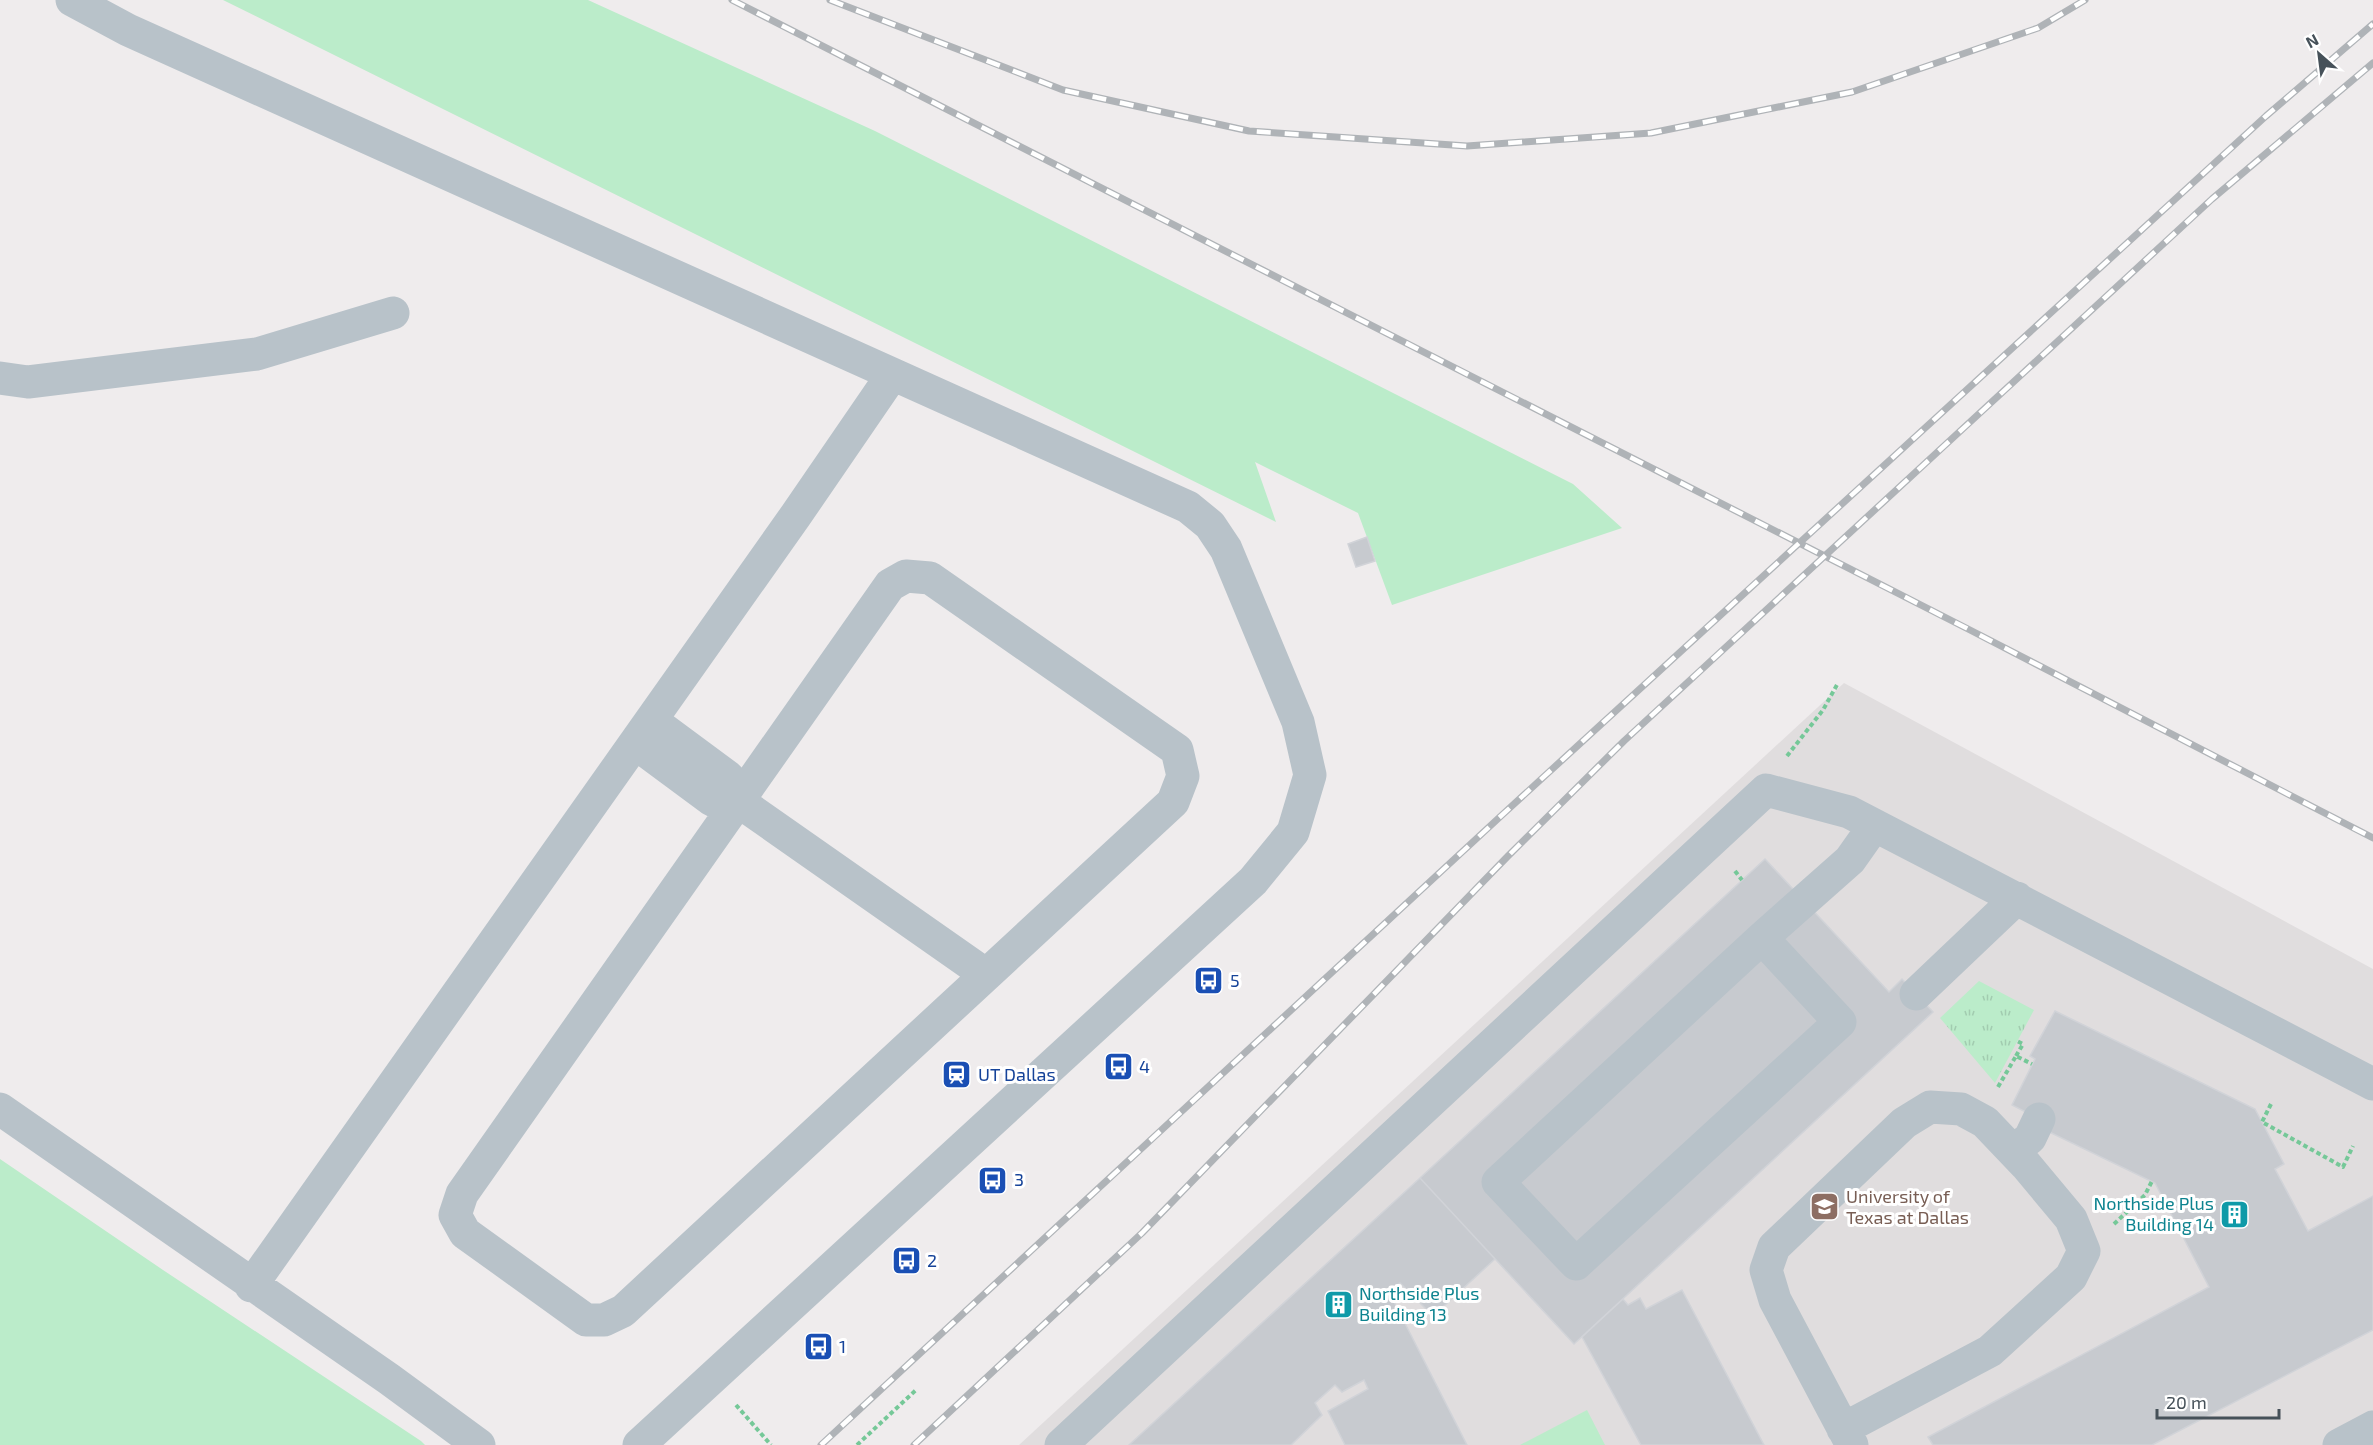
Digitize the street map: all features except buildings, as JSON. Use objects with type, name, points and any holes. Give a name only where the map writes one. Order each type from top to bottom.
[{"type":"street","points":[[72,0],[128,30],[1188,507],[1210,525],[1226,549],[1298,722],[1310,775],[1293,832],[1253,881],[639,1445]]},
{"type":"street","points":[[0,378],[28,382],[257,354],[393,313]]},
{"type":"street","points":[[252,1286],[892,375]]},
{"type":"street","points":[[906,576],[930,578],[1177,750],[1183,776],[1173,802],[622,1311],[604,1320],[586,1320],[465,1233],[455,1215],[462,1194],[738,801],[890,585],[906,576]]},
{"type":"street","points":[[643,731],[712,800],[738,801],[986,974]]},
{"type":"street","points":[[1061,1445],[1766,790],[1861,819],[2373,1084]]},
{"type":"street","points":[[1762,938],[1840,1022],[1576,1264],[1498,1182],[1762,938],[1850,860],[1861,819]]},
{"type":"street","points":[[1916,994],[2017,898]]},
{"type":"street","points":[[1930,1107],[1961,1109],[1985,1122],[2071,1219],[2084,1251],[2071,1277],[1990,1351],[1848,1437],[1775,1300],[1766,1270],[1774,1247],[1904,1123],[1930,1107]]},
{"type":"street","points":[[0,1109],[479,1445]]},
{"type":"street","points":[[2013,1151],[2030,1138],[2039,1119]]},
{"type":"street","points":[[2338,1445],[2373,1427]]},
{"type":"path","points":[[1766,790],[1788,754],[1823,710],[1838,683]]},
{"type":"path","points":[[1985,1122],[1996,1092],[2023,1044],[2017,1041]]},
{"type":"path","points":[[2016,1056],[2032,1064]]},
{"type":"path","points":[[2271,1104],[2262,1122],[2343,1167],[2353,1146]]},
{"type":"path","points":[[2084,1251],[2145,1195],[2152,1181]]},
{"type":"path","points":[[857,1445],[916,1390]]},
{"type":"path","points":[[733,1402],[771,1445]]},
{"type":"shaded area","name":"University of Texas at Dallas","points":[[1844,683],[2373,969],[2373,1445],[1019,1445]]},
{"type":"green space","points":[[223,0],[588,0],[875,131],[1573,484],[1622,528],[1392,605],[1358,513],[1255,462],[1276,522]]},
{"type":"green space","points":[[1979,981],[2034,1010],[1995,1083],[1940,1018]]},
{"type":"green space","points":[[0,1159],[163,1270],[425,1445],[0,1445]]},
{"type":"green space","points":[[1587,1410],[1605,1445],[1520,1445]]},
{"type":"railway","points":[[732,0],[1970,630],[2373,838]]},
{"type":"railway","points":[[830,0],[1063,90],[1249,131],[1467,146],[1651,133],[1852,92],[2038,28],[2085,0]]},
{"type":"railway","points":[[821,1445],[1502,815],[2266,116],[2373,24]]},
{"type":"railway","points":[[914,1445],[1142,1233],[1508,856],[1624,741],[2212,199],[2373,63]]},
{"type":"place","name":"5","points":[[1209,981]]},
{"type":"place","name":"4","points":[[1118,1067]]},
{"type":"place","name":"UT Dallas","points":[[957,1075]]},
{"type":"place","name":"3","points":[[993,1180]]},
{"type":"place","name":"University of Texas at Dallas","points":[[1825,1207]]},
{"type":"place","name":"Northside Plus Building 14","points":[[2235,1214]]},
{"type":"place","name":"2","points":[[906,1261]]},
{"type":"place","name":"Northside Plus Building 13","points":[[1338,1304]]},
{"type":"place","name":"1","points":[[818,1347]]}]
